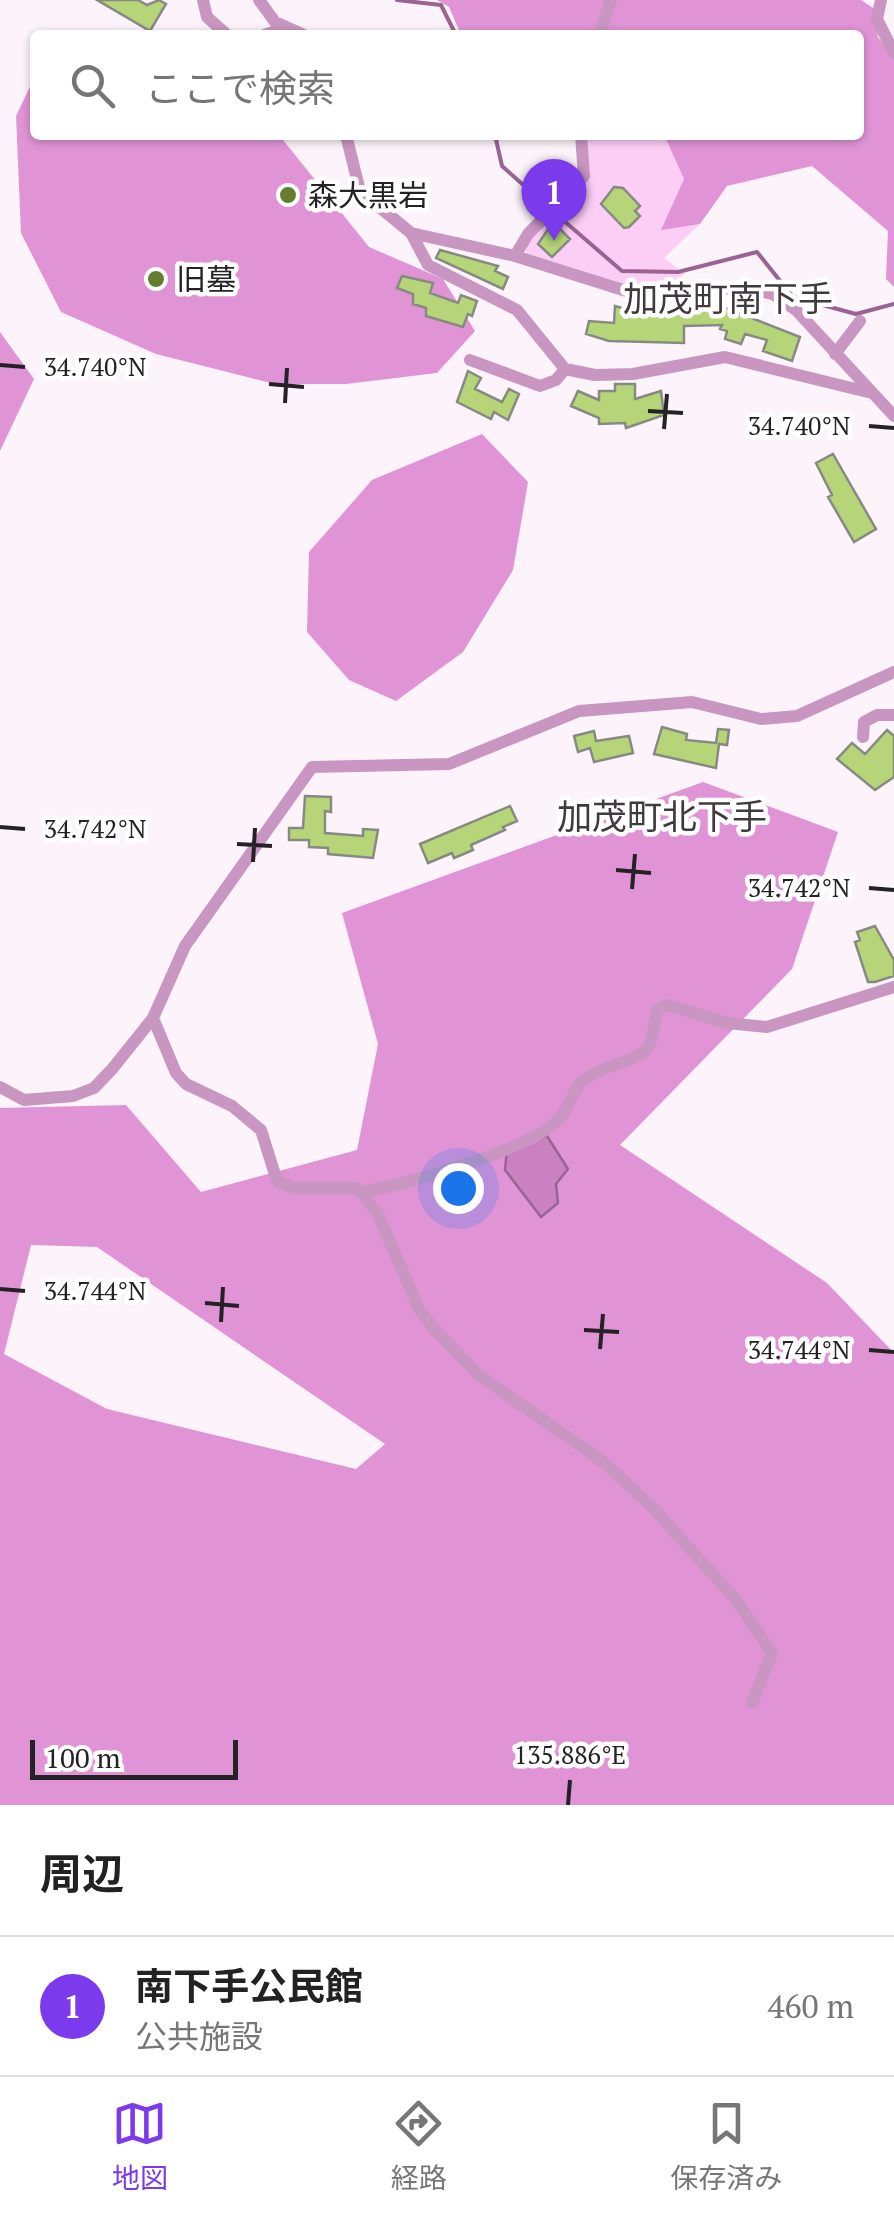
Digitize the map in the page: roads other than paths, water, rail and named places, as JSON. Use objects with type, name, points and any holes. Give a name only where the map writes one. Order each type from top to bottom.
[{"type":"street","points":[[204,0],[207,17],[221,30]]},
{"type":"street","points":[[259,0],[290,30]]},
{"type":"street","points":[[601,30],[610,0]]},
{"type":"street","points":[[880,0],[877,20],[894,52]]},
{"type":"street","points":[[279,30],[285,28]]},
{"type":"street","points":[[347,140],[360,191],[411,233],[428,265],[517,310],[564,369],[595,376],[633,374],[724,357],[872,393]]},
{"type":"street","points":[[515,256],[521,242],[584,176],[581,140]]},
{"type":"street","points":[[411,233],[515,256],[639,295],[758,289],[796,310],[894,416]]},
{"type":"street","points":[[835,354],[860,321]]},
{"type":"street","points":[[470,360],[540,386],[556,380],[564,369]]},
{"type":"street","points":[[0,1087],[24,1100],[42,1101],[94,1088],[139,1040],[185,946],[312,767],[448,764],[580,711],[692,702],[761,719],[797,716],[894,672]]},
{"type":"street","points":[[863,738],[864,722],[877,715],[894,715]]},
{"type":"street","points":[[153,1018],[176,1072],[186,1084],[232,1106],[261,1130],[277,1181],[294,1188],[344,1185],[362,1192],[417,1183],[538,1136],[559,1120],[580,1084],[603,1066],[641,1054],[648,1046],[657,1010],[667,1005],[727,1022],[767,1027],[894,988]]},
{"type":"street","points":[[362,1192],[392,1243],[419,1309],[435,1330],[480,1376],[605,1463],[737,1601],[772,1653],[752,1703]]},
{"type":"waterway","points":[[397,0],[441,5],[454,30]]},
{"type":"waterway","points":[[496,140],[502,166],[549,208]]},
{"type":"waterway","points":[[556,214],[622,271],[678,272],[757,252],[793,297],[856,314],[894,304]]},
{"type":"place","name":"森大黒岩","points":[[288,195]]},
{"type":"place","name":"南下手公民館","points":[[554,241]]},
{"type":"place","name":"旧墓","points":[[156,279]]},
{"type":"district","name":"加茂町南下手","points":[[728,298]]},
{"type":"district","name":"加茂町北下手","points":[[662,816]]}]
